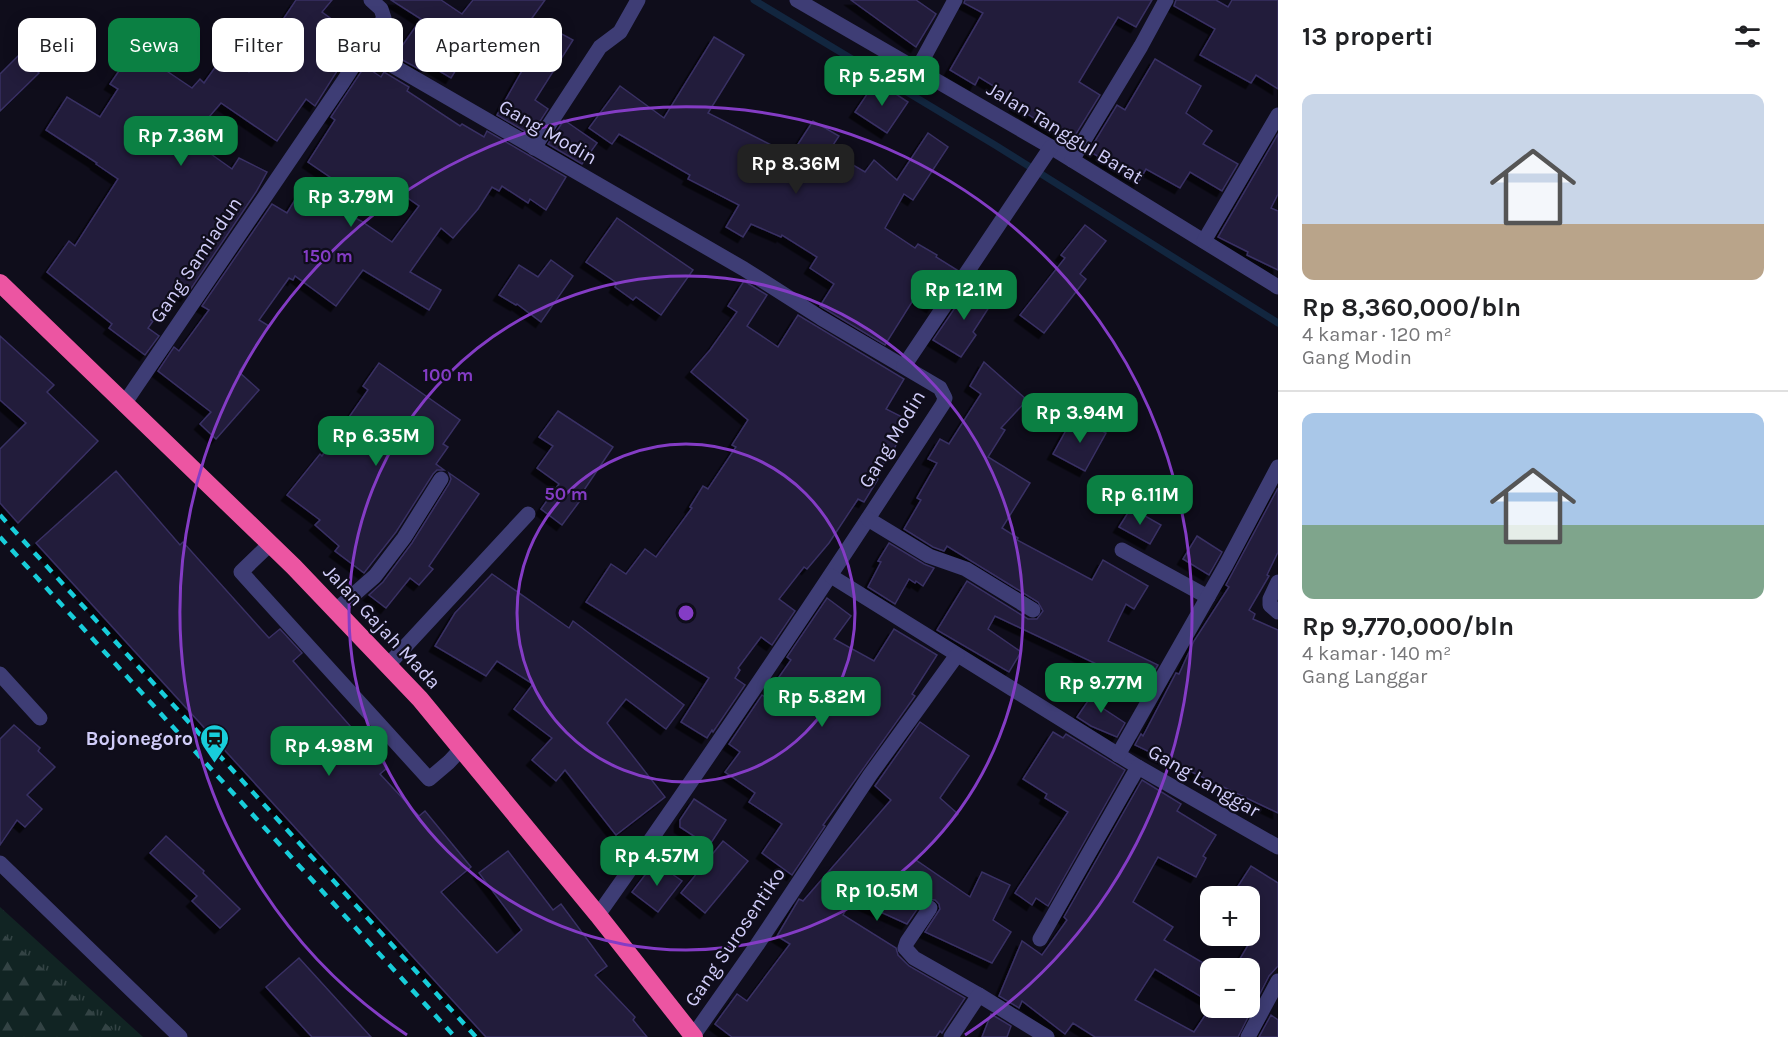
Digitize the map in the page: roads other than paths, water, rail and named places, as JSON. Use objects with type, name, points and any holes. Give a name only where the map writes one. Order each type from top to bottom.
[{"type":"highway","name":"Jalan Gajah Mada","points":[[0,284],[270,544],[420,699],[598,915],[693,1036]]},
{"type":"street","name":"Gang Samiadun","points":[[371,0],[381,9],[384,18]]},
{"type":"street","points":[[534,148],[600,47],[620,32],[638,0]]},
{"type":"street","name":"Jalan Tanggul Barat","points":[[796,0],[916,70],[1046,153],[1072,160],[1278,287]]},
{"type":"street","points":[[916,70],[955,0]]},
{"type":"street","points":[[1072,160],[1142,46],[1166,0]]},
{"type":"street","name":"Gang Samiadun","points":[[124,404],[348,72]]},
{"type":"street","name":"Gang Modin","points":[[403,72],[744,269],[821,318],[940,388],[945,398],[831,576],[598,915]]},
{"type":"street","points":[[1204,241],[1278,115]]},
{"type":"street","points":[[904,366],[1046,153]]},
{"type":"street","points":[[1118,755],[1208,597],[1278,466]]},
{"type":"street","points":[[335,610],[375,576],[404,538],[441,479]]},
{"type":"street","points":[[388,665],[528,514]]},
{"type":"street","points":[[868,519],[929,556],[966,569],[1034,610]]},
{"type":"street","points":[[270,544],[241,572],[429,779],[461,748]]},
{"type":"street","points":[[1122,550],[1208,597]]},
{"type":"street","name":"Gang Langgar","points":[[831,576],[1118,755],[1278,847]]},
{"type":"street","points":[[1278,582],[1270,599],[1270,605],[1278,612]]},
{"type":"street","name":"Gang Surosentiko","points":[[693,1036],[757,945],[870,775],[957,655]]},
{"type":"street","points":[[0,674],[40,718]]},
{"type":"street","points":[[1040,939],[1138,767]]},
{"type":"street","points":[[0,863],[180,1037]]},
{"type":"street","points":[[930,908],[905,948],[914,958],[1047,1037]]},
{"type":"street","points":[[1248,1037],[1278,981]]},
{"type":"street","points":[[951,1037],[979,995]]},
{"type":"waterway","points":[[754,0],[995,145],[1278,323]]},
{"type":"railway","points":[[0,515],[476,1037]]},
{"type":"railway","points":[[0,537],[455,1037]]},
{"type":"place","name":"Bojonegoro","points":[[214,764]]}]
